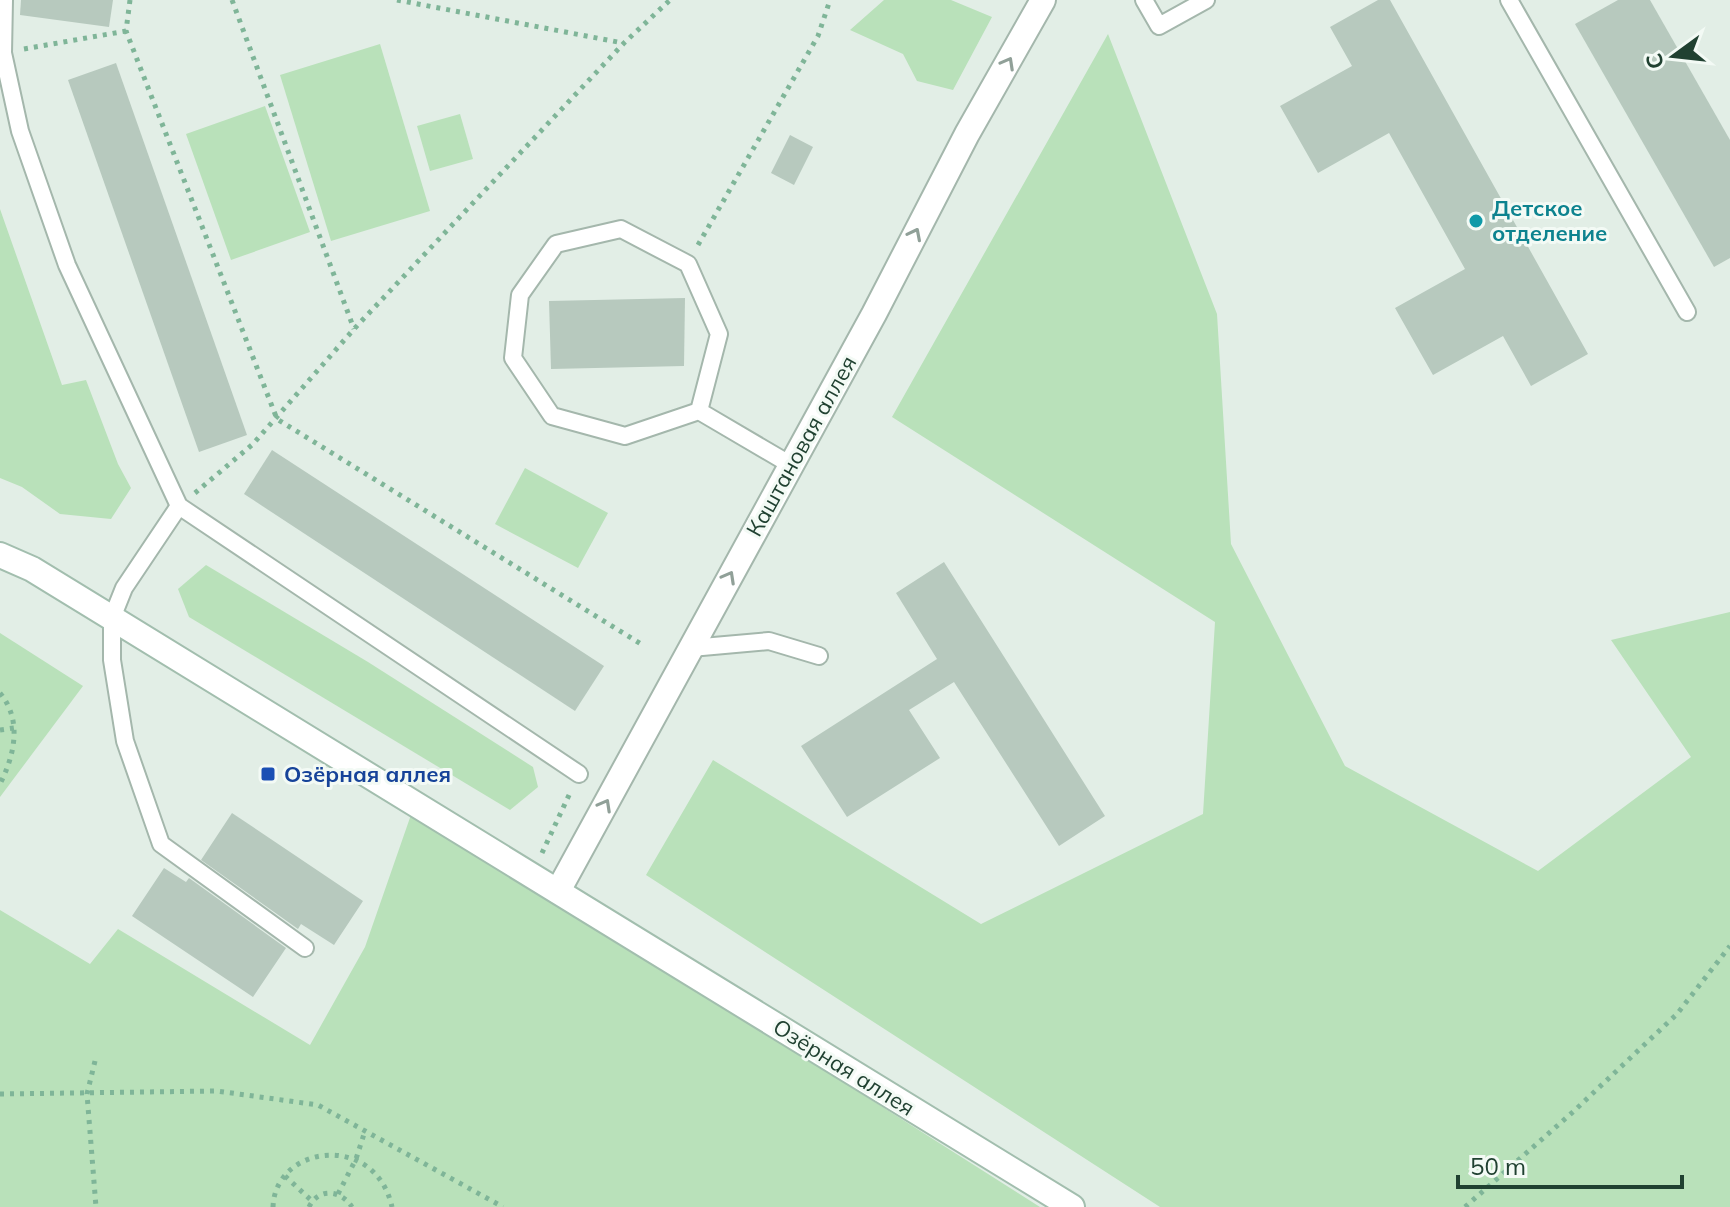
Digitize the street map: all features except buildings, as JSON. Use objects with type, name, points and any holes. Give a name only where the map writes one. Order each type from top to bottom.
[{"type":"street","name":"Каштановая аллея","points":[[558,891],[874,314],[967,134],[1043,0]]},
{"type":"street","name":"Озёрная аллея","points":[[0,555],[32,569],[1072,1207]]},
{"type":"lane","points":[[4,0],[3,53],[20,131],[67,265],[179,506],[579,774]]},
{"type":"lane","points":[[1144,0],[1159,26],[1206,0]]},
{"type":"lane","points":[[1509,0],[1687,312]]},
{"type":"lane","points":[[699,411],[719,334],[688,264],[621,229],[556,244],[520,295],[513,358],[552,416],[625,436],[699,411],[791,465]]},
{"type":"lane","points":[[179,506],[124,588],[112,618],[112,660],[125,741],[161,844],[305,948]]},
{"type":"lane","points":[[691,648],[769,641],[819,656]]},
{"type":"path","points":[[130,0],[126,31],[277,419],[641,644]]},
{"type":"path","points":[[232,0],[354,329]]},
{"type":"path","points":[[397,0],[624,43]]},
{"type":"path","points":[[179,506],[253,444],[354,329],[624,43],[670,0]]},
{"type":"path","points":[[688,264],[818,36],[830,0]]},
{"type":"path","points":[[3,53],[126,31]]},
{"type":"path","points":[[0,693],[5,699],[14,728],[13,758],[0,784]]},
{"type":"path","points":[[0,730],[14,728]]},
{"type":"path","points":[[541,853],[579,774]]},
{"type":"path","points":[[1465,1207],[1677,1014],[1730,946]]},
{"type":"path","points":[[95,1061],[87,1094],[96,1207]]},
{"type":"path","points":[[0,1094],[217,1091],[318,1105],[503,1207]]},
{"type":"path","points":[[338,1194],[356,1159],[365,1131]]},
{"type":"path","points":[[273,1207],[273,1199],[285,1176],[305,1160],[330,1154],[356,1159],[375,1172],[388,1191],[392,1207]]},
{"type":"path","points":[[285,1176],[310,1204],[319,1195],[328,1192],[346,1198],[352,1207]]},
{"type":"green space","points":[[884,0],[951,0],[992,17],[953,90],[917,81],[903,54],[850,30]]},
{"type":"green space","points":[[1108,34],[1217,314],[1231,544],[1345,766],[1538,871],[1691,757],[1611,640],[1730,612],[1730,1207],[1160,1207],[646,875],[713,760],[981,924],[1203,814],[1215,622],[892,417]]},
{"type":"green space","points":[[380,44],[430,211],[331,241],[280,75]]},
{"type":"green space","points":[[265,106],[310,232],[231,260],[186,134]]},
{"type":"green space","points":[[460,114],[473,159],[430,171],[417,126]]},
{"type":"green space","points":[[0,209],[62,385],[86,380],[118,464],[131,488],[111,519],[60,514],[22,487],[0,478]]},
{"type":"green space","points":[[525,468],[608,513],[578,568],[495,524]]},
{"type":"green space","points":[[206,565],[368,662],[533,767],[538,787],[510,810],[189,617],[178,589]]},
{"type":"green space","points":[[0,633],[83,686],[0,797]]},
{"type":"green space","points":[[413,809],[1040,1207],[0,1207],[0,910],[90,964],[118,929],[310,1045],[365,947]]},
{"type":"place","name":"Детское отделение","points":[[1476,221]]},
{"type":"place","name":"Озёрная аллея","points":[[268,774]]}]
